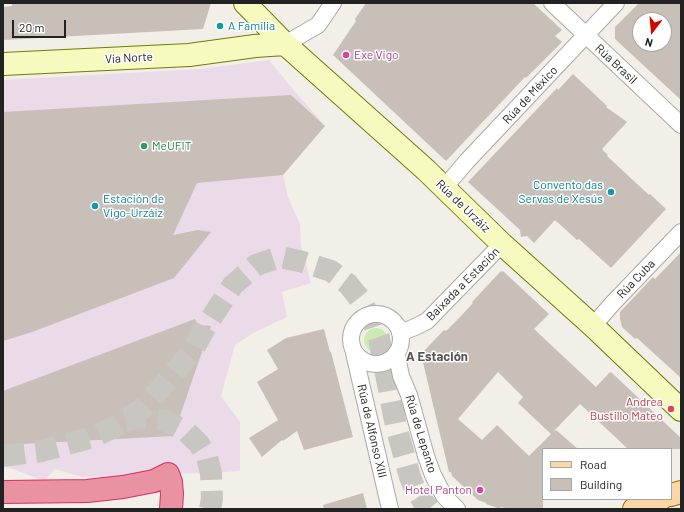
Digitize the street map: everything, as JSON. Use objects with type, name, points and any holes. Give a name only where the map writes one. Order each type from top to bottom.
[{"type":"highway","points":[[3,492],[87,491],[123,487],[154,481],[168,474],[171,482],[171,509]]},
{"type":"main road","name":"Rúa de Urzáiz","points":[[245,3],[285,44],[444,188],[502,244],[593,326],[681,410]]},
{"type":"main road","name":"Vía Norte","points":[[3,64],[189,55],[255,46],[285,44]]},
{"type":"main road","points":[[634,509],[658,500]]},
{"type":"street","points":[[285,44],[318,25],[333,3]]},
{"type":"street","name":"Rúa Brasil","points":[[552,3],[681,125]]},
{"type":"street","name":"Rúa de México","points":[[444,188],[467,161],[616,3]]},
{"type":"street","name":"Rúa Cuba","points":[[593,326],[681,232]]},
{"type":"street","name":"Baixada a Estación","points":[[400,333],[427,320],[502,244]]},
{"type":"street","points":[[381,314],[388,317],[398,326],[400,333],[401,340],[397,352],[392,359],[384,363],[367,363],[354,353],[350,345],[352,328],[357,321],[364,316],[381,314]]},
{"type":"street","name":"Rúa de Lepanto","points":[[397,352],[401,376],[409,394],[426,456],[433,475],[444,496],[457,509]]},
{"type":"street","name":"Rúa de Alfonso XIII","points":[[354,353],[390,509]]},
{"type":"shaded area","points":[[269,60],[325,126],[283,175],[288,197],[300,224],[301,246],[311,283],[282,292],[287,317],[253,333],[235,345],[221,396],[240,422],[240,471],[168,474],[125,478],[82,477],[55,469],[44,481],[3,465],[3,80],[201,69]]},
{"type":"green space","points":[[376,328],[384,332],[388,340],[384,348],[376,352],[368,348],[364,340],[368,332]]},
{"type":"building","points":[[12,3],[211,3],[203,29],[3,40],[3,7],[12,6]]},
{"type":"building","points":[[366,3],[533,3],[562,30],[555,36],[562,42],[526,78],[525,77],[446,161],[333,55],[356,21],[355,19]]},
{"type":"building","points":[[639,3],[681,3],[681,100],[615,39],[615,27]]},
{"type":"building","points":[[573,74],[607,106],[606,107],[627,122],[602,149],[608,155],[607,156],[666,209],[611,268],[555,220],[534,243],[527,236],[521,237],[520,230],[468,182],[557,88],[558,90]]},
{"type":"building","name":"Estación de Vigo-Urzáiz","points":[[291,95],[325,126],[283,175],[197,183],[173,235],[198,230],[211,232],[174,278],[32,332],[3,341],[3,112]]},
{"type":"building","points":[[681,252],[681,378],[637,338],[635,339],[622,327],[620,312],[653,277],[655,279]]},
{"type":"building","points":[[501,271],[503,271],[549,314],[534,329],[596,387],[611,372],[681,438],[681,449],[627,448],[580,404],[553,432],[556,430],[577,448],[542,448],[543,509],[508,509],[501,507],[500,509],[478,500],[452,476],[451,472],[449,472],[421,354],[473,303],[472,302]],"holes":[[[498,372],[523,397],[518,403],[551,434],[529,456],[497,425],[482,440],[458,419]]]},
{"type":"building","points":[[195,319],[198,325],[211,326],[173,436],[3,445],[3,391]]},
{"type":"building","points":[[324,329],[353,437],[304,450],[297,431],[283,441],[282,440],[262,457],[249,438],[278,420],[257,382],[278,369],[267,350],[286,338]]},
{"type":"building","points":[[363,493],[367,509],[324,509],[323,505]]},
{"type":"tunnel","points":[[3,456],[42,451],[93,437],[114,427],[141,410],[193,350],[206,326],[233,285],[256,265],[280,257],[303,262],[331,271],[348,284],[360,299],[374,324],[379,338],[396,426],[410,477],[414,487],[429,509]]},
{"type":"tunnel","points":[[125,421],[140,418],[164,420],[187,432],[199,444],[207,457],[211,473],[212,499],[210,509]]},
{"type":"place","name":"A Familia","points":[[220,26]]},
{"type":"place","name":"Exe Vigo","points":[[346,55]]},
{"type":"place","name":"MeUFIT","points":[[144,146]]},
{"type":"place","name":"Convento das Servas de Xesús","points":[[611,192]]},
{"type":"place","name":"Estación de Vigo-Urzáiz","points":[[95,206]]},
{"type":"place","name":"Andrea Bustillo Mateo","points":[[671,409]]},
{"type":"place","name":"Hotel Panton","points":[[480,490]]},
{"type":"district","name":"A Estación","points":[[437,357]]}]
